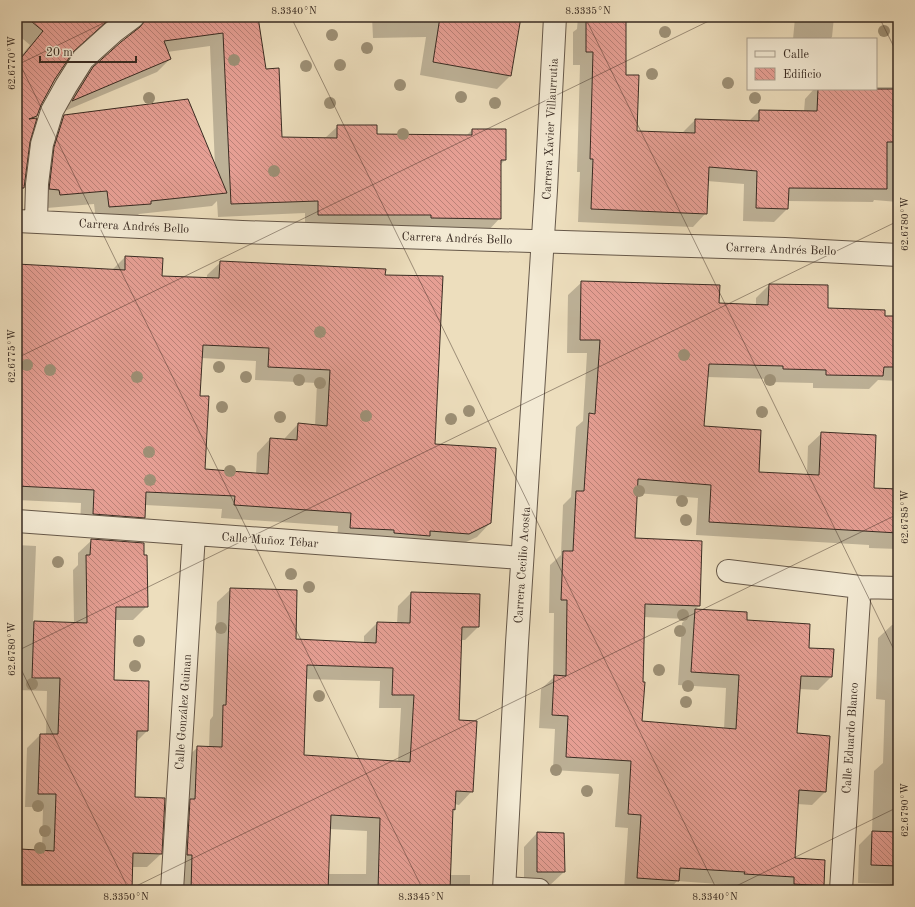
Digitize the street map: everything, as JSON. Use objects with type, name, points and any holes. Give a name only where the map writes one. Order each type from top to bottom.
[{"type":"street","points":[[26,221],[37,184],[42,144],[52,111],[83,59],[132,17]]},
{"type":"street","name":"Carrera Xavier Villaurrutia","points":[[543,241],[556,17]]},
{"type":"street","name":"Carrera Andrés Bello","points":[[26,221],[234,231],[785,249],[898,255]]},
{"type":"street","name":"Carrera Cecilio Acosta","points":[[504,889],[522,558],[543,241]]},
{"type":"street","name":"Calle Muñoz Tébar","points":[[17,521],[522,558]]},
{"type":"street","name":"Calle González Guinan","points":[[172,890],[194,534]]},
{"type":"street","points":[[728,571],[860,587],[898,588]]},
{"type":"street","name":"Calle Eduardo Blanco","points":[[841,890],[860,587]]},
{"type":"street","points":[[504,889],[539,890]]},
{"type":"building","points":[[26,17],[112,17],[73,52],[55,79],[41,105],[37,116],[29,119],[37,118],[30,142],[24,188],[17,188],[17,63],[43,31]]},
{"type":"building","points":[[145,17],[258,17],[266,69],[279,68],[282,137],[337,138],[337,125],[377,125],[377,134],[472,135],[472,129],[506,129],[506,160],[501,160],[501,219],[431,218],[431,215],[318,215],[318,201],[231,204],[223,33],[164,41],[171,59],[72,101],[93,67],[140,27],[144,22]]},
{"type":"building","points":[[440,17],[521,17],[511,76],[433,62]]},
{"type":"building","points":[[586,18],[626,18],[626,75],[639,75],[637,131],[695,133],[695,119],[759,121],[759,110],[817,111],[818,90],[898,89],[898,142],[887,142],[887,189],[789,188],[788,209],[756,208],[757,171],[709,167],[707,214],[591,209],[593,159],[590,159],[593,52],[586,52]]},
{"type":"building","points":[[188,99],[227,193],[151,201],[151,204],[109,207],[107,191],[60,195],[59,190],[49,189],[54,147],[64,115]]},
{"type":"building","points":[[125,256],[163,258],[162,276],[219,278],[220,261],[386,269],[385,275],[443,276],[435,444],[496,448],[491,523],[469,534],[430,531],[430,536],[394,533],[394,530],[350,528],[351,513],[234,505],[235,496],[146,492],[145,518],[93,514],[94,490],[17,486],[17,264],[125,270]],"holes":[[[203,345],[269,348],[268,367],[330,370],[327,426],[298,423],[297,440],[270,438],[268,474],[205,469],[209,396],[200,396]]]},
{"type":"building","points":[[581,281],[720,285],[719,303],[768,305],[769,284],[828,285],[828,308],[885,310],[885,316],[898,316],[898,367],[884,367],[883,376],[826,375],[826,370],[783,369],[783,366],[709,364],[704,426],[761,430],[759,472],[819,475],[821,432],[876,435],[874,488],[898,489],[898,533],[709,522],[711,485],[638,479],[635,538],[702,541],[700,606],[645,604],[643,682],[645,682],[642,721],[736,729],[739,675],[691,672],[695,609],[747,612],[747,620],[810,624],[809,648],[834,649],[832,677],[801,676],[797,733],[830,736],[826,792],[799,790],[795,858],[825,860],[824,886],[794,884],[794,877],[680,868],[679,881],[637,878],[641,815],[628,814],[631,761],[566,757],[568,716],[552,715],[554,675],[566,676],[567,600],[561,600],[563,551],[573,551],[576,491],[584,491],[589,413],[595,414],[600,340],[580,340]]},
{"type":"building","points":[[91,539],[144,543],[144,555],[147,555],[148,607],[116,607],[114,680],[149,681],[148,731],[137,731],[135,797],[165,798],[162,854],[133,853],[132,890],[19,890],[20,849],[54,851],[56,794],[38,794],[40,734],[58,734],[60,678],[32,678],[34,621],[87,623],[86,555],[90,555]]},
{"type":"building","points":[[230,588],[297,590],[296,639],[376,643],[377,622],[410,623],[411,592],[480,594],[479,627],[462,627],[459,720],[477,721],[473,792],[456,791],[455,810],[453,809],[450,890],[378,890],[380,818],[331,815],[328,890],[191,890],[192,855],[187,855],[190,799],[195,799],[197,746],[222,747],[223,705],[226,705]],"holes":[[[307,665],[393,668],[392,695],[414,695],[410,762],[304,755]]]},
{"type":"building","points":[[872,831],[898,832],[898,866],[871,865]]},
{"type":"building","points":[[537,832],[564,833],[565,872],[537,872]]}]
